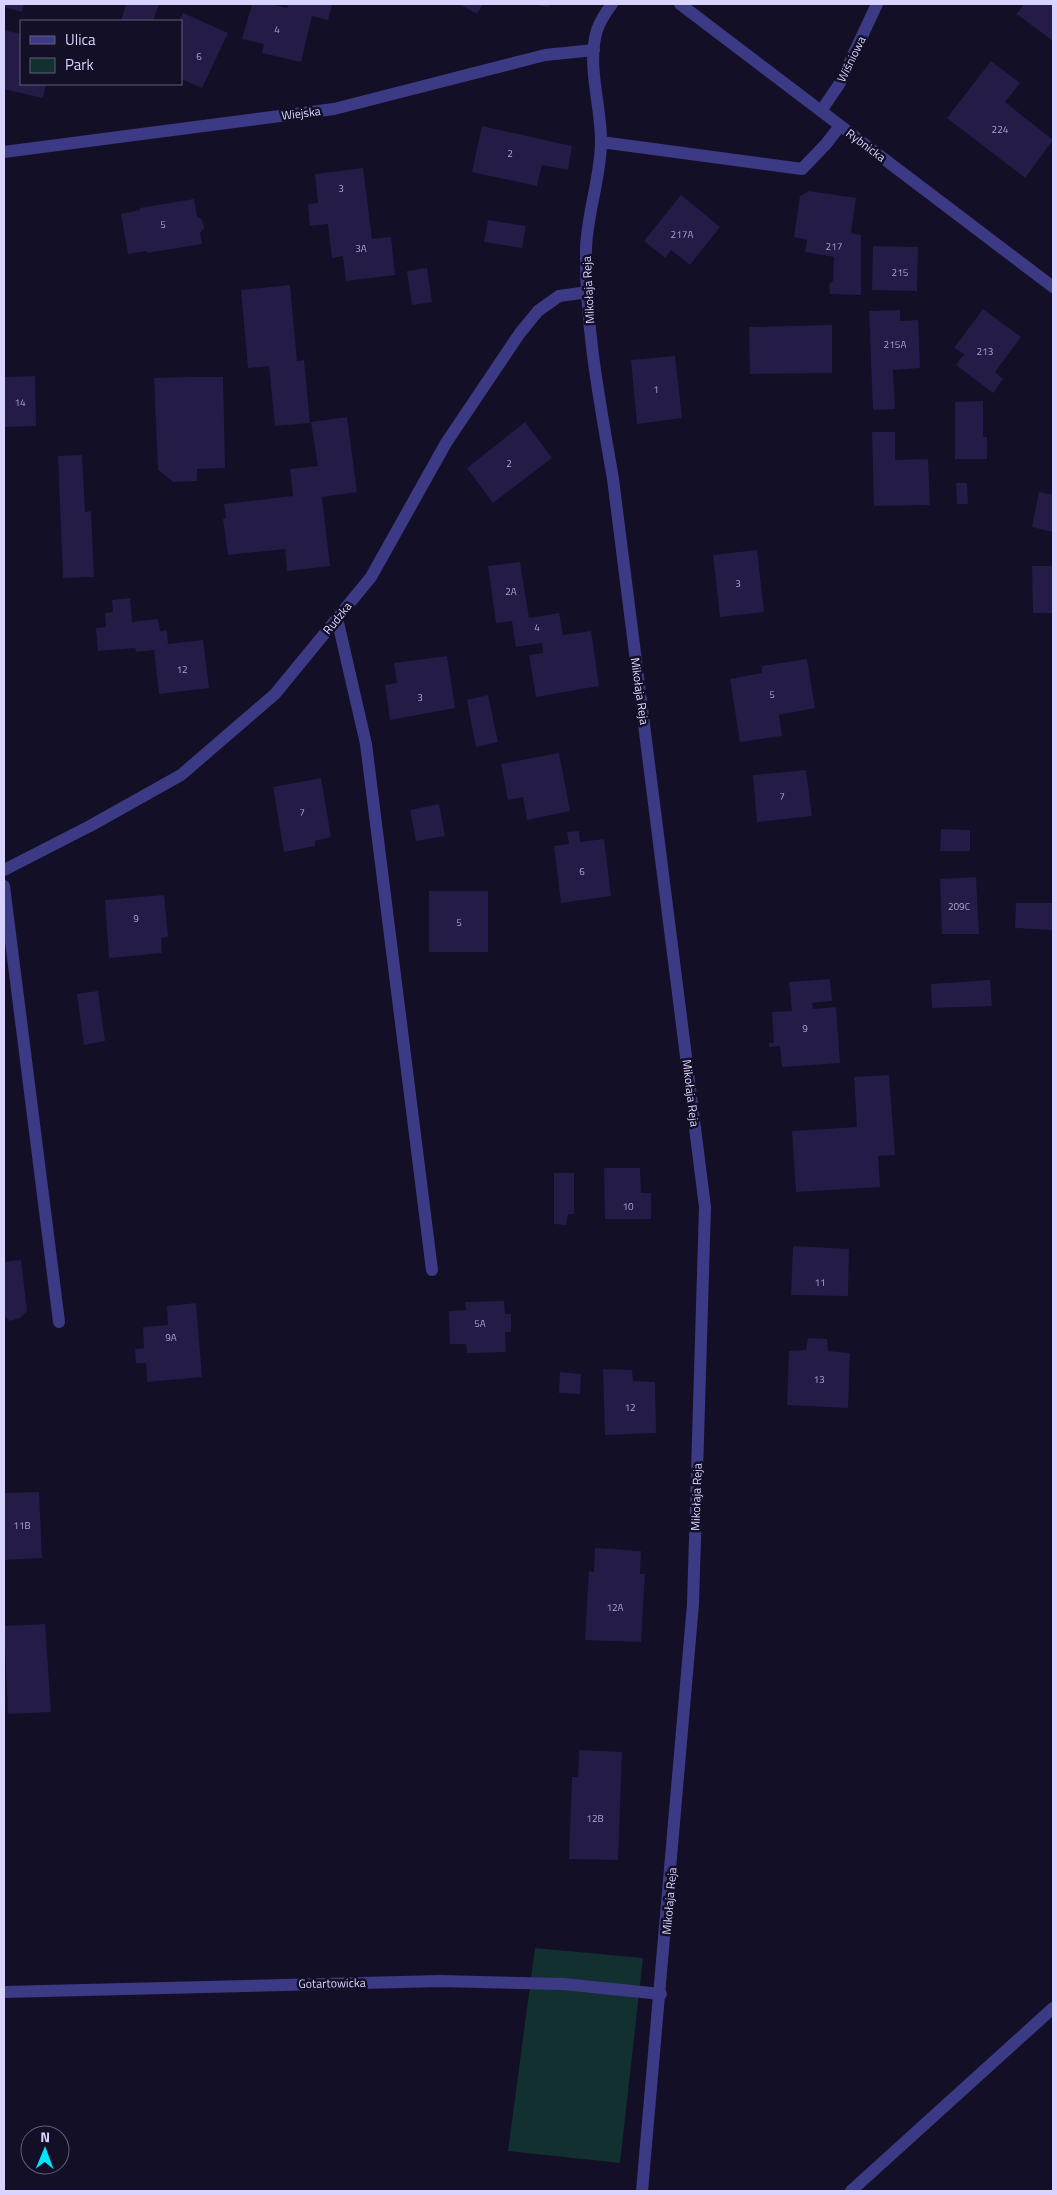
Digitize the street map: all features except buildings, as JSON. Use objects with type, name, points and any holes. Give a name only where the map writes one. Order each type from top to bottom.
[{"type":"street","name":"Mikołaja Reja","points":[[612,4],[600,23],[594,50],[601,142],[596,190],[588,227],[588,292],[593,368],[613,479],[705,1206],[693,1604],[661,1994],[642,2191]]},
{"type":"street","name":"Rybnicka","points":[[680,4],[1053,286]]},
{"type":"street","name":"Wiśniowa","points":[[821,111],[840,83],[877,4]]},
{"type":"street","name":"Wiejska","points":[[4,152],[334,109],[545,55],[594,50]]},
{"type":"street","points":[[601,142],[635,144],[802,169],[840,126]]},
{"type":"street","name":"Rudzka","points":[[4,870],[90,826],[182,775],[275,694],[371,577],[446,443],[520,333],[538,312],[559,296],[588,292]]},
{"type":"street","points":[[337,618],[366,744],[432,1270]]},
{"type":"street","points":[[4,886],[59,1322]]},
{"type":"street","name":"Gotartowicka","points":[[4,1992],[450,1981],[563,1984],[661,1994]]},
{"type":"street","points":[[851,2191],[1053,2008]]},
{"type":"green space","points":[[535,1948],[643,1958],[620,2163],[508,2151]]}]
